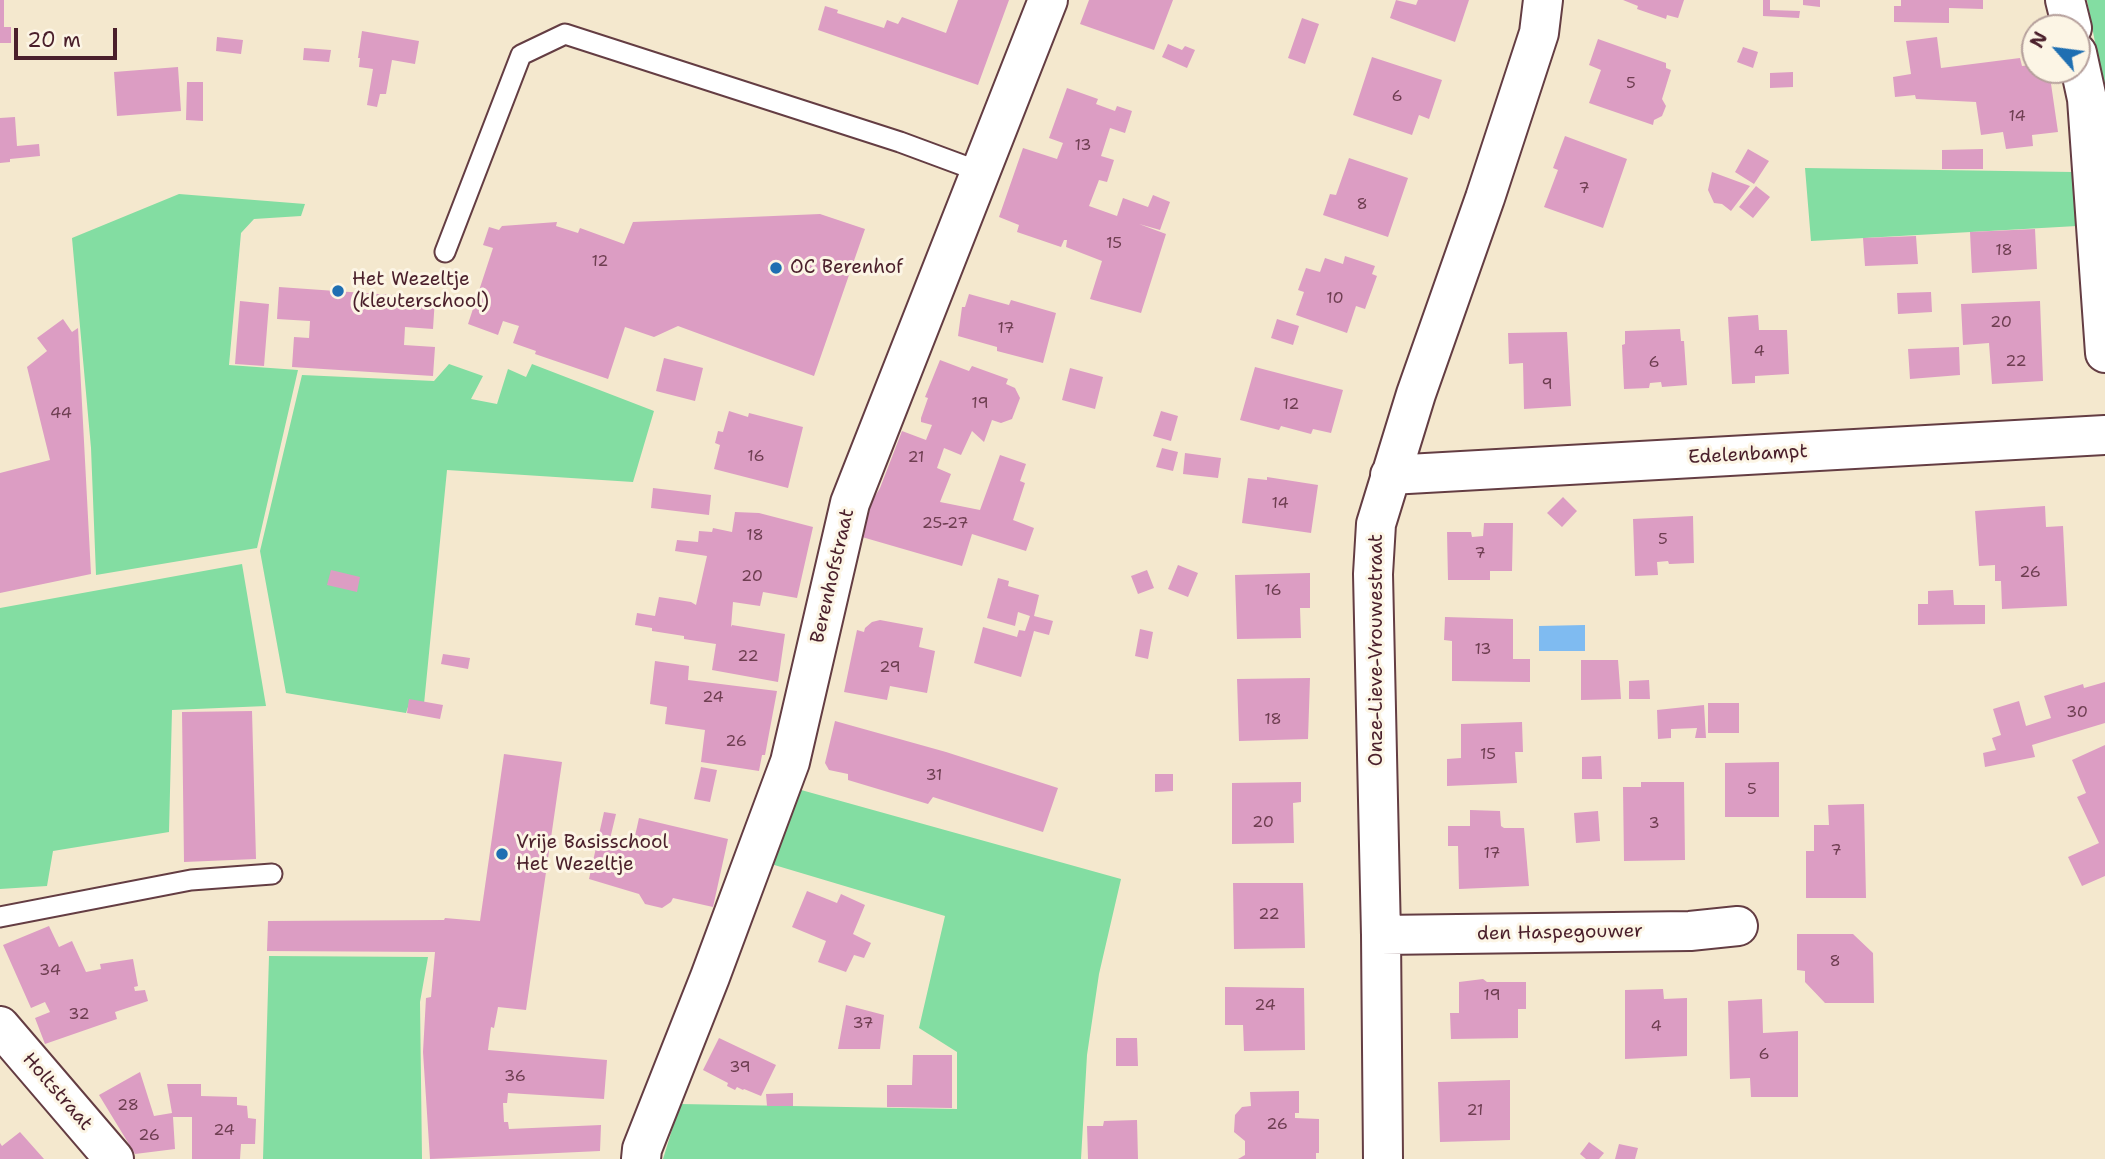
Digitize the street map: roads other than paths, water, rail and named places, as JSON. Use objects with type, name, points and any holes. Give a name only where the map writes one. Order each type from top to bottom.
[{"type":"street","name":"Berenhofstraat","points":[[641,1159],[642,1149],[790,762],[850,503],[1048,0]]},
{"type":"street","name":"Onze-Lieve-Vrouwestraat","points":[[1382,1159],[1381,935],[1373,574],[1376,524],[1390,475],[1539,33],[1543,0]]},
{"type":"street","points":[[2084,84],[2105,353]]},
{"type":"street","name":"Edelenbampt","points":[[1390,475],[2105,435]]},
{"type":"street","name":"den Haspegouwer","points":[[1381,935],[1690,931],[1738,926]]},
{"type":"street","name":"Holtstraat","points":[[0,1026],[114,1159]]},
{"type":"lane","points":[[444,252],[521,55],[565,34],[900,142],[981,172]]},
{"type":"lane","points":[[0,917],[191,880],[272,874]]},
{"type":"water","points":[[1585,625],[1585,651],[1539,651],[1539,626]]},
{"type":"place","name":"OC Berenhof","points":[[776,268]]},
{"type":"place","name":"Het Wezeltje (kleuterschool)","points":[[338,291]]},
{"type":"place","name":"Vrije Basisschool Het Wezeltje","points":[[502,854]]}]
